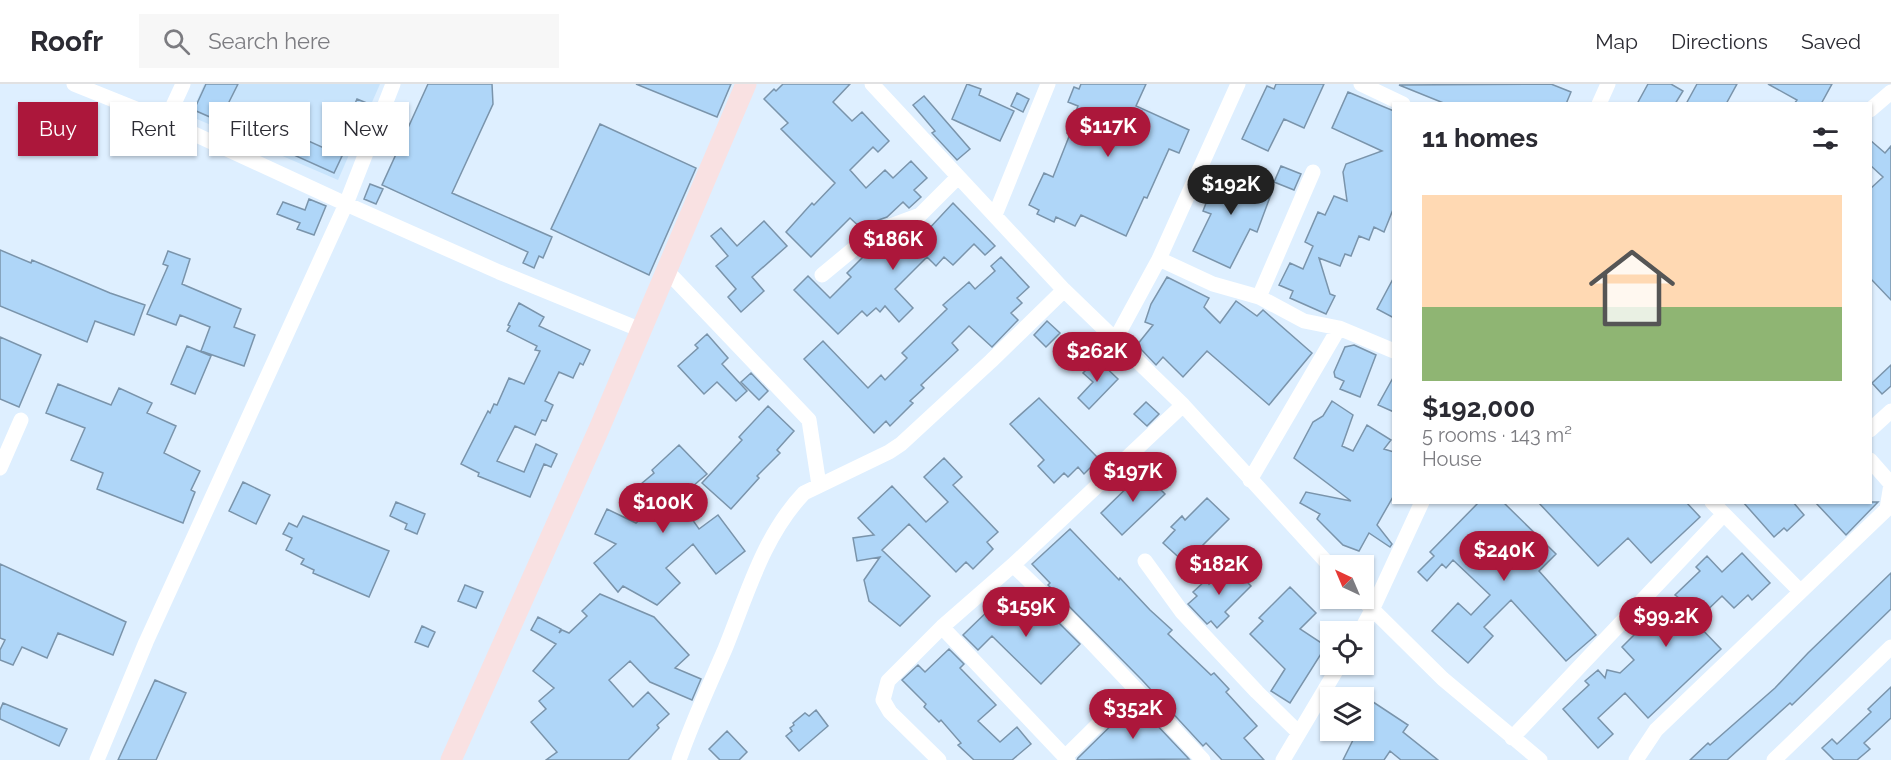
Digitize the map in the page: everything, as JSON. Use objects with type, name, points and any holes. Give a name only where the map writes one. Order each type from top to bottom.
[{"type":"street","points":[[74,84],[119,102]]},
{"type":"street","points":[[175,102],[183,84]]},
{"type":"street","points":[[97,760],[146,642],[346,204],[393,84]]},
{"type":"street","points":[[451,760],[540,564],[746,84]]},
{"type":"street","points":[[872,84],[1064,290],[1183,405],[1320,555]]},
{"type":"street","points":[[995,215],[1048,84]]},
{"type":"street","points":[[1115,340],[1159,259],[1238,84]]},
{"type":"street","points":[[1361,84],[1399,102]]},
{"type":"street","points":[[1600,102],[1606,85]]},
{"type":"street","points":[[1872,108],[1891,92]]},
{"type":"street","points":[[197,135],[499,272],[641,330]]},
{"type":"street","points":[[1259,297],[1313,172]]},
{"type":"street","points":[[822,275],[874,232],[920,215],[958,177]]},
{"type":"street","points":[[1159,259],[1213,284],[1259,297],[1304,321],[1339,327],[1392,350]]},
{"type":"street","points":[[666,272],[809,420],[819,485]]},
{"type":"street","points":[[679,760],[694,716],[725,649],[761,555],[795,502],[804,493],[901,444],[1064,290]]},
{"type":"street","points":[[1250,480],[1339,327]]},
{"type":"street","points":[[939,760],[890,712],[883,700],[888,681],[942,627],[1013,565],[1183,405]]},
{"type":"street","points":[[1872,428],[1890,415]]},
{"type":"street","points":[[0,468],[21,420]]},
{"type":"street","points":[[1636,760],[1656,730],[1799,590],[1887,509],[1891,484],[1872,462]]},
{"type":"street","points":[[1366,621],[1421,504]]},
{"type":"street","points":[[1714,504],[1799,590]]},
{"type":"street","points":[[1512,738],[1723,515]]},
{"type":"street","points":[[1145,561],[1182,612],[1299,733]]},
{"type":"street","points":[[1013,565],[1074,624],[1203,760]]},
{"type":"street","points":[[1372,610],[1443,679],[1540,760]]},
{"type":"street","points":[[942,627],[1066,758],[1134,688]]},
{"type":"street","points":[[1774,760],[1891,646]]},
{"type":"street","points":[[1283,760],[1333,675]]},
{"type":"shaded area","points":[[204,84],[380,84],[372,102],[322,102],[322,156],[348,156],[338,180],[282,156],[310,156],[310,102],[209,102],[209,124],[197,119],[196,102]]},
{"type":"building","points":[[206,84],[238,84],[229,102],[209,102],[209,117],[197,111],[197,104]]},
{"type":"building","points":[[428,84],[492,84],[493,104],[452,193],[552,237],[543,258],[539,256],[534,268],[523,263],[528,252],[382,185],[395,156],[409,156],[409,126]]},
{"type":"building","points":[[636,84],[731,84],[717,117]]},
{"type":"building","points":[[783,84],[850,84],[833,102],[852,121],[862,112],[889,141],[878,152],[873,147],[850,170],[866,188],[885,170],[893,178],[911,161],[927,178],[914,190],[921,197],[909,208],[903,202],[887,217],[870,223],[862,229],[850,218],[811,257],[786,232],[812,203],[814,205],[835,183],[781,129],[788,123],[764,99]]},
{"type":"building","points":[[967,84],[981,89],[979,95],[1014,111],[1000,141],[952,119]]},
{"type":"building","points":[[1081,84],[1146,84],[1136,106],[1189,130],[1179,153],[1169,149],[1147,198],[1144,197],[1126,236],[1081,215],[1075,226],[1056,217],[1054,222],[1037,214],[1039,210],[1029,205],[1044,173],[1053,177],[1078,106],[1068,102],[1074,87],[1079,89]]},
{"type":"building","points":[[1276,84],[1324,84],[1304,128],[1284,119],[1268,151],[1242,139],[1267,86],[1274,89]]},
{"type":"building","points":[[1551,84],[1571,92],[1567,102],[1441,102],[1399,85]]},
{"type":"building","points":[[1648,84],[1671,84],[1683,91],[1676,102],[1638,102]]},
{"type":"building","points":[[1697,84],[1737,84],[1727,102],[1687,102]]},
{"type":"building","points":[[1768,84],[1832,84],[1822,102],[1796,102],[1797,100]]},
{"type":"building","points":[[1348,92],[1392,110],[1392,212],[1384,232],[1374,227],[1369,240],[1359,236],[1351,256],[1345,254],[1340,266],[1319,258],[1330,294],[1335,296],[1326,314],[1290,298],[1293,291],[1279,285],[1290,263],[1303,269],[1313,246],[1305,242],[1318,212],[1325,215],[1334,196],[1347,201],[1343,172],[1346,164],[1382,151],[1332,128]]},
{"type":"building","points":[[1017,93],[1029,99],[1023,112],[1011,106]]},
{"type":"building","points":[[924,96],[970,149],[957,160],[932,133],[935,131],[913,105]]},
{"type":"building","points":[[600,124],[696,168],[649,275],[551,229]]},
{"type":"building","points":[[310,142],[322,147],[322,156],[342,156],[334,173],[296,156],[310,156]]},
{"type":"building","points":[[1872,142],[1885,153],[1891,146],[1891,300],[1872,280],[1872,187],[1883,177],[1872,167]]},
{"type":"building","points":[[1281,166],[1301,174],[1294,190],[1274,182]]},
{"type":"building","points":[[1219,169],[1273,189],[1257,232],[1250,229],[1230,268],[1193,251],[1211,214],[1203,211]]},
{"type":"building","points":[[370,184],[383,189],[376,204],[364,199]]},
{"type":"building","points":[[309,199],[326,206],[314,235],[297,229],[300,223],[277,214],[283,202],[305,210]]},
{"type":"building","points":[[953,203],[995,246],[985,255],[974,244],[953,265],[944,257],[936,266],[927,257],[895,289],[913,308],[899,322],[885,306],[880,312],[876,308],[867,316],[862,311],[838,334],[794,290],[808,276],[830,298],[851,277],[847,273],[868,252],[866,251],[879,241],[889,249],[902,237],[912,247]]},
{"type":"building","points":[[764,221],[787,246],[752,277],[764,291],[741,312],[728,297],[736,289],[716,266],[728,256],[711,236],[721,228],[737,246]]},
{"type":"building","points":[[0,250],[31,263],[32,260],[110,293],[145,305],[134,335],[95,321],[87,342],[0,306]]},
{"type":"building","points":[[168,251],[190,259],[182,284],[241,309],[234,327],[255,335],[244,366],[201,351],[210,327],[180,315],[176,325],[147,314],[168,266],[163,264]]},
{"type":"building","points":[[1001,257],[1029,287],[1017,298],[1022,303],[1011,313],[1018,320],[992,347],[969,326],[952,343],[958,350],[921,385],[924,388],[910,401],[913,403],[890,426],[886,421],[874,433],[804,359],[823,341],[868,388],[881,375],[885,380],[907,358],[902,353],[947,309],[943,305],[969,282],[975,289],[995,271],[991,266]]},
{"type":"building","points":[[1167,277],[1209,298],[1204,307],[1220,323],[1236,301],[1257,316],[1263,310],[1312,353],[1269,405],[1207,351],[1183,377],[1163,357],[1156,365],[1137,345],[1153,325],[1145,322],[1151,304]]},
{"type":"building","points":[[1392,281],[1392,317],[1377,309]]},
{"type":"building","points":[[519,303],[544,317],[539,326],[590,350],[583,365],[580,363],[573,378],[559,372],[545,401],[553,405],[546,421],[542,420],[535,435],[515,426],[497,461],[524,472],[536,444],[557,454],[551,467],[544,464],[530,497],[478,476],[479,473],[461,464],[488,411],[490,413],[494,404],[497,405],[509,378],[524,384],[540,351],[535,350],[537,346],[507,331]]},
{"type":"building","points":[[1047,321],[1060,333],[1046,347],[1034,335]]},
{"type":"building","points":[[707,334],[728,358],[722,364],[747,391],[736,401],[717,382],[704,394],[678,366],[698,348],[695,345]]},
{"type":"building","points":[[0,337],[41,355],[19,407],[0,399]]},
{"type":"building","points":[[1354,345],[1376,355],[1360,397],[1340,389],[1344,381],[1335,377],[1334,372],[1345,347]]},
{"type":"building","points":[[187,346],[211,356],[195,394],[171,384]]},
{"type":"building","points":[[1097,359],[1118,379],[1089,409],[1078,398],[1093,382],[1083,373]]},
{"type":"building","points":[[1891,365],[1891,386],[1882,394],[1872,383]]},
{"type":"building","points":[[751,373],[768,391],[759,400],[741,382]]},
{"type":"building","points":[[1392,380],[1392,411],[1378,405]]},
{"type":"building","points":[[58,384],[111,405],[119,388],[152,403],[147,413],[176,426],[164,453],[200,471],[191,490],[195,492],[183,523],[97,489],[103,473],[71,460],[85,428],[46,413]]},
{"type":"building","points":[[1039,398],[1099,459],[1084,474],[1078,467],[1068,477],[1064,473],[1054,483],[1038,466],[1044,460],[1010,424]]},
{"type":"building","points":[[1332,401],[1353,415],[1342,446],[1353,451],[1367,425],[1391,440],[1384,449],[1392,451],[1392,499],[1377,525],[1392,544],[1390,547],[1369,533],[1359,551],[1343,545],[1317,519],[1320,514],[1300,503],[1306,492],[1351,501],[1294,458],[1313,422],[1323,416]]},
{"type":"building","points":[[1146,402],[1159,414],[1147,426],[1134,414]]},
{"type":"building","points":[[768,406],[794,431],[777,450],[780,453],[757,476],[759,478],[731,509],[702,483],[742,440],[739,437]]},
{"type":"building","points":[[679,445],[707,474],[678,499],[699,529],[718,515],[745,551],[716,574],[693,544],[666,568],[680,583],[657,605],[623,586],[618,592],[594,563],[616,544],[595,534],[607,509],[636,523],[652,509],[635,489],[654,473],[652,470]]},
{"type":"building","points":[[944,458],[962,477],[953,485],[998,532],[987,542],[993,549],[973,569],[966,562],[956,572],[909,524],[882,550],[930,596],[900,626],[869,601],[864,580],[880,557],[857,561],[853,538],[874,535],[858,518],[892,486],[926,522],[948,502],[924,477]]},
{"type":"building","points":[[1143,472],[1165,494],[1122,535],[1101,513]]},
{"type":"building","points":[[243,482],[270,495],[256,524],[229,511]]},
{"type":"building","points":[[1207,498],[1229,519],[1202,546],[1205,548],[1194,560],[1191,557],[1185,563],[1163,543],[1175,530],[1171,527],[1182,516],[1185,520]]},
{"type":"building","points":[[396,502],[425,514],[417,534],[405,529],[407,524],[390,516]]},
{"type":"building","points":[[1872,502],[1878,502],[1846,535],[1817,504],[1872,504]]},
{"type":"building","points":[[1477,504],[1505,504],[1556,554],[1539,571],[1596,635],[1566,661],[1511,600],[1484,627],[1493,636],[1468,663],[1432,631],[1458,603],[1471,615],[1490,595],[1453,560],[1446,568],[1442,564],[1427,581],[1418,572],[1434,556],[1430,552]]},
{"type":"building","points":[[1540,504],[1688,504],[1700,517],[1651,563],[1628,538],[1598,566]]},
{"type":"building","points":[[1745,504],[1795,504],[1804,515],[1787,531],[1784,528],[1774,537]]},
{"type":"building","points":[[303,516],[389,551],[369,597],[313,573],[314,570],[301,564],[304,559],[286,550],[292,538],[283,534],[289,523],[297,527]]},
{"type":"building","points":[[1070,529],[1172,630],[1168,634],[1211,675],[1214,673],[1229,689],[1226,692],[1257,726],[1244,738],[1264,760],[1222,760],[1206,743],[1203,746],[1142,680],[1048,585],[1050,583],[1032,564]]},
{"type":"building","points":[[1742,553],[1770,583],[1752,600],[1748,595],[1734,608],[1722,596],[1695,622],[1721,649],[1648,718],[1625,693],[1598,718],[1613,734],[1598,748],[1563,709],[1589,685],[1585,681],[1598,670],[1605,678],[1607,670],[1620,673],[1634,660],[1622,647],[1642,627],[1646,631],[1679,598],[1675,595],[1700,571],[1696,567],[1707,556],[1722,572]]},
{"type":"building","points":[[0,564],[126,622],[113,655],[58,633],[47,658],[22,647],[13,665],[0,660],[0,650],[5,640],[0,638]]},
{"type":"building","points":[[1229,564],[1251,586],[1225,612],[1229,616],[1217,628],[1211,621],[1207,624],[1188,604],[1197,596],[1193,592],[1206,580],[1209,584]]},
{"type":"building","points":[[1891,573],[1891,609],[1792,705],[1790,703],[1727,760],[1690,760],[1775,688]]},
{"type":"building","points":[[465,585],[483,592],[476,608],[458,601]]},
{"type":"building","points":[[1290,587],[1316,613],[1300,629],[1320,642],[1320,656],[1290,703],[1271,691],[1285,669],[1250,634],[1263,621],[1259,618]]},
{"type":"building","points":[[600,594],[654,617],[689,655],[675,668],[701,679],[692,700],[650,682],[630,661],[609,680],[633,707],[648,692],[669,714],[657,725],[659,728],[628,760],[546,760],[557,752],[531,722],[546,709],[539,701],[554,688],[533,671],[556,644],[531,630],[538,617],[561,629],[559,633],[562,630],[569,633],[587,616],[582,611]]},
{"type":"building","points":[[1034,598],[1080,644],[1041,684],[992,636],[978,650],[963,635],[997,602],[1013,618]]},
{"type":"building","points":[[422,626],[435,632],[428,647],[415,642]]},
{"type":"building","points":[[949,649],[964,664],[960,668],[996,705],[978,721],[1000,742],[1017,727],[1031,744],[1012,760],[974,760],[958,745],[961,743],[941,720],[939,722],[924,707],[926,704],[902,680],[918,665],[925,672]]},
{"type":"building","points":[[155,680],[186,693],[156,760],[118,760]]},
{"type":"building","points":[[1891,687],[1891,718],[1864,743],[1870,749],[1857,760],[1834,760],[1822,748],[1832,739],[1837,744],[1871,712],[1868,709]]},
{"type":"building","points":[[1135,702],[1189,759],[1077,760],[1078,758]]},
{"type":"building","points":[[3,703],[67,729],[59,746],[0,719]]},
{"type":"building","points":[[1374,703],[1408,725],[1403,732],[1438,760],[1401,760],[1390,751],[1384,760],[1343,760],[1352,741],[1374,741]]},
{"type":"building","points":[[816,710],[828,726],[799,751],[786,736],[792,731],[790,728],[794,725],[793,723],[805,713],[809,716]]},
{"type":"building","points":[[727,731],[747,752],[739,760],[720,760],[709,749]]}]
